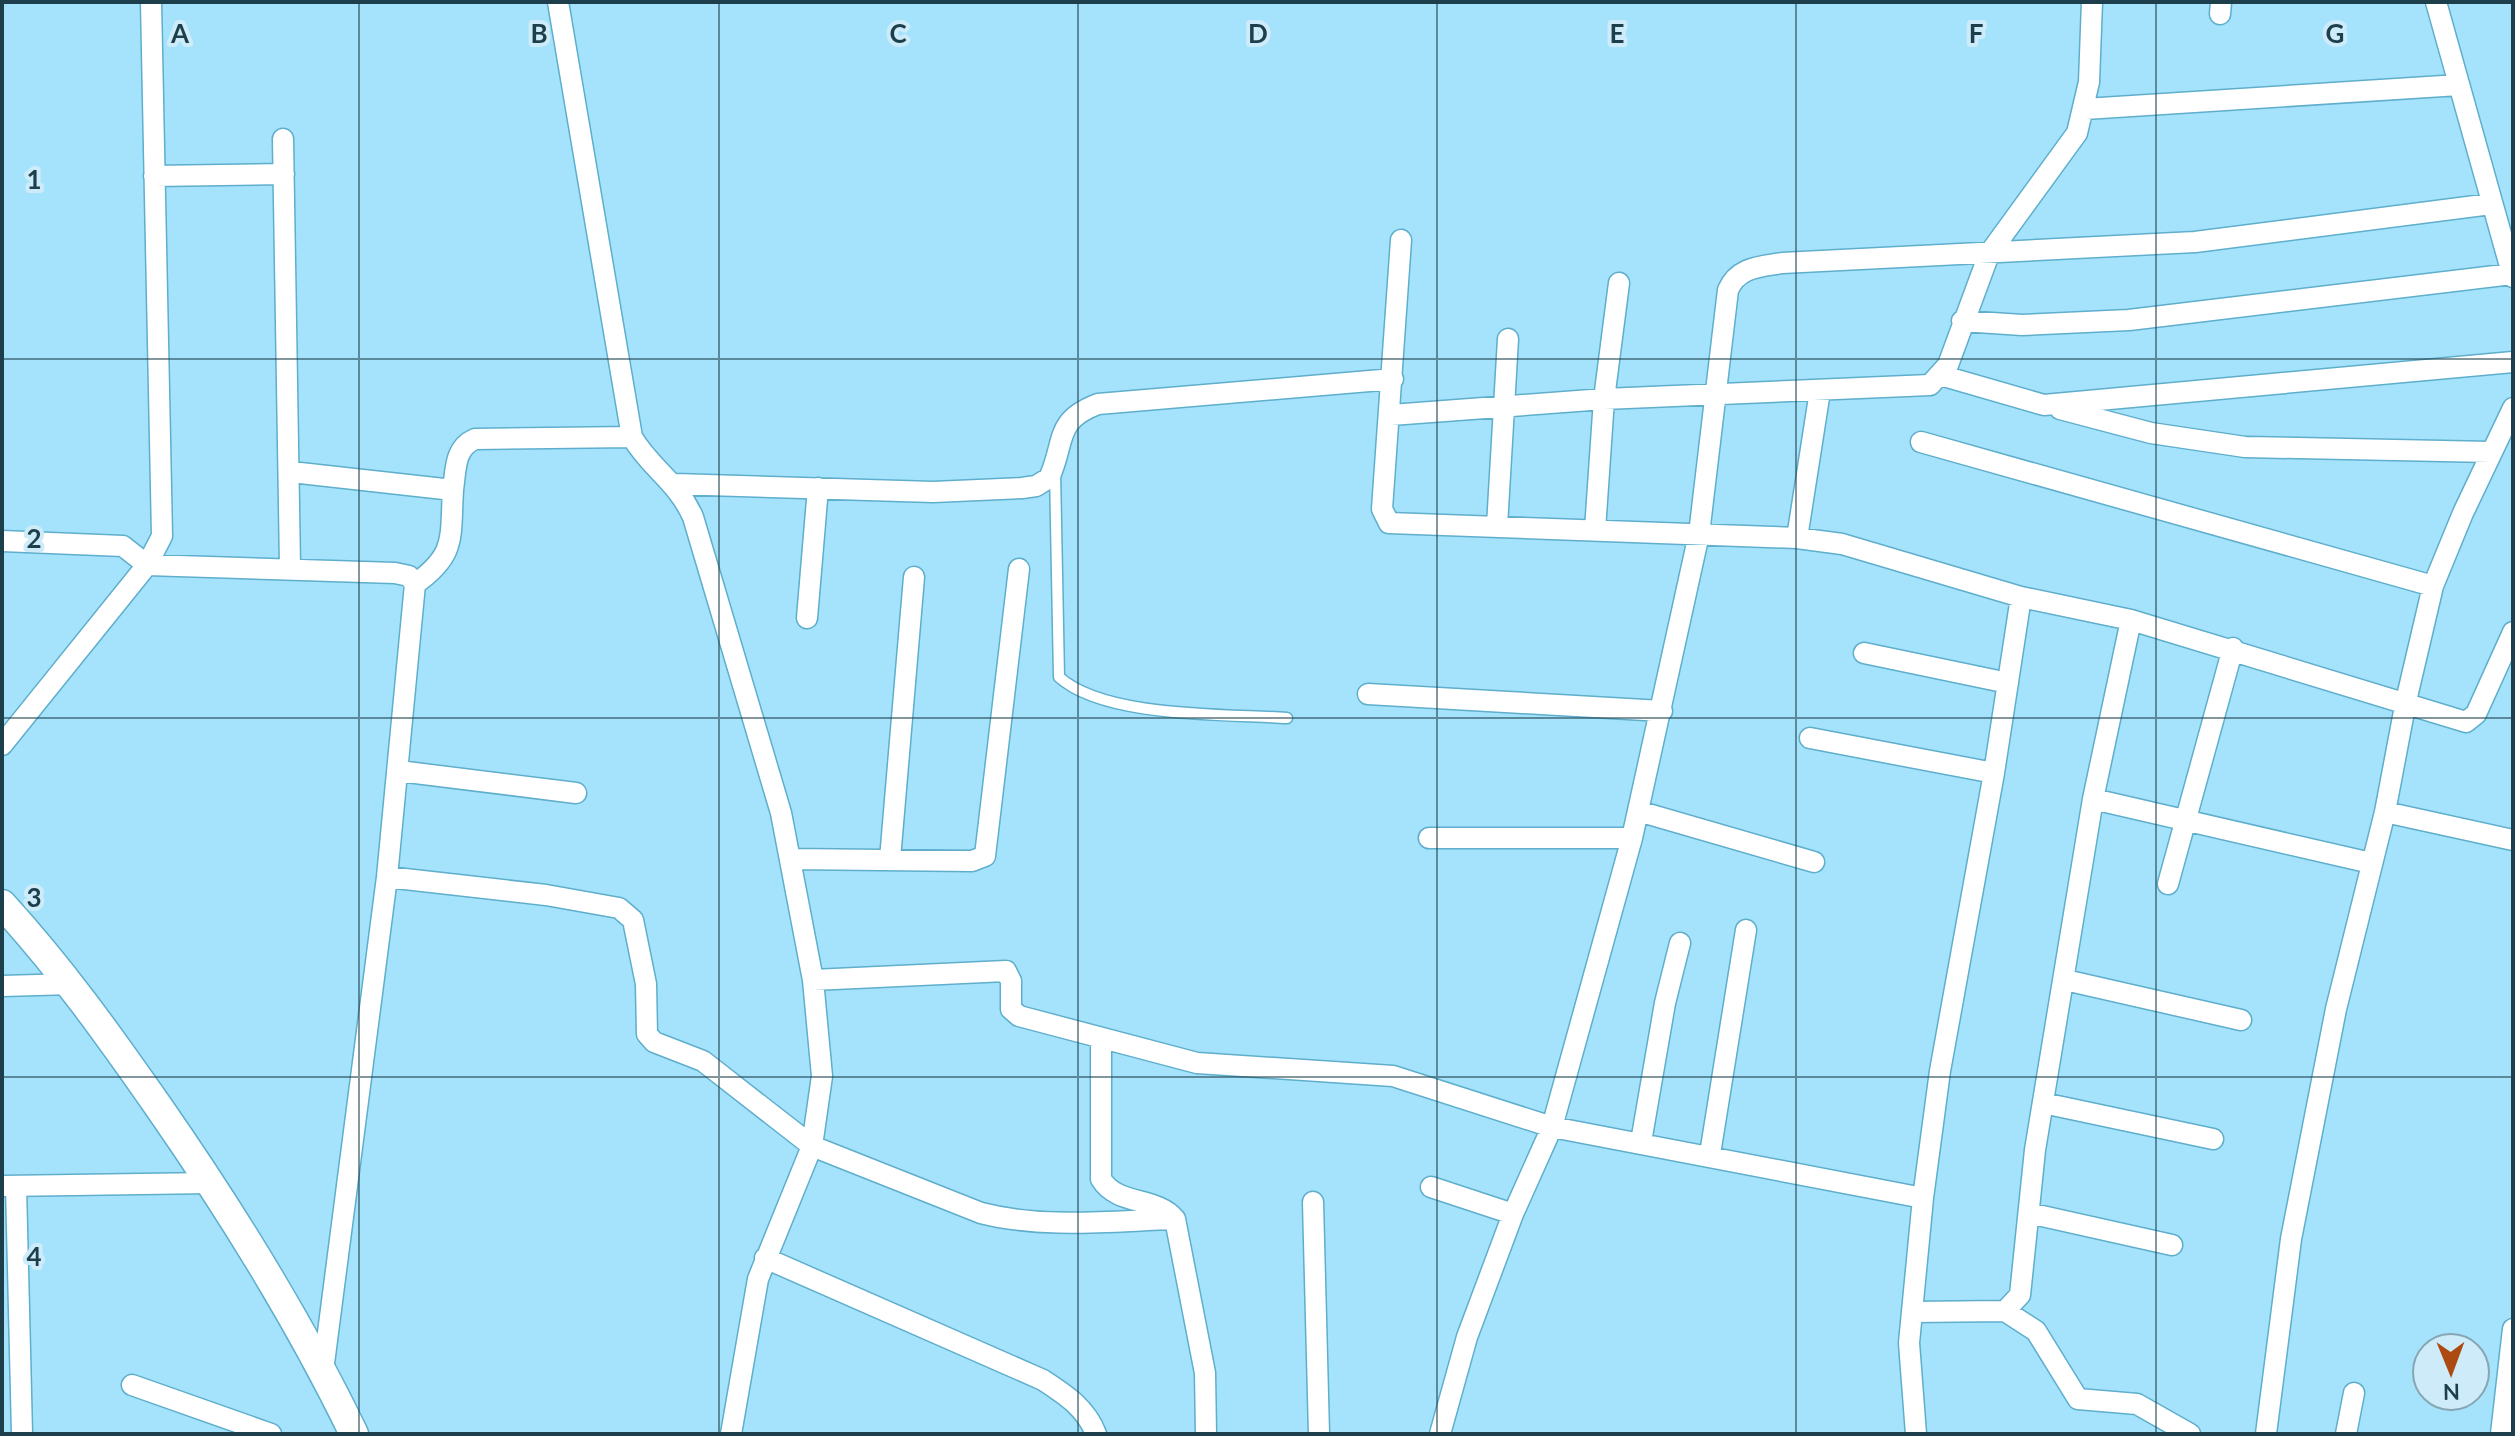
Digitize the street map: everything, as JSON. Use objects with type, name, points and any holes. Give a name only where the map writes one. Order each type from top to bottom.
[{"type":"street","points":[[2,745],[147,565],[162,536],[151,2]]},
{"type":"street","points":[[558,2],[632,437],[641,452],[675,484],[693,517],[772,780],[791,859],[813,980],[822,1076],[812,1146],[765,1258],[731,1434]]},
{"type":"street","points":[[1391,415],[1604,399],[1919,388],[1930,385],[1948,365],[1989,254],[2077,133],[2085,109],[2092,2]]},
{"type":"street","points":[[1962,321],[2022,325],[2129,320],[2512,276],[2436,2]]},
{"type":"street","points":[[2085,109],[2459,85]]},
{"type":"street","points":[[283,139],[291,472],[290,567]]},
{"type":"street","points":[[154,176],[284,174]]},
{"type":"street","points":[[1440,1434],[1467,1337],[1513,1214],[1552,1127],[1632,838],[1699,534],[1728,290],[1740,273],[1782,263],[2208,241],[2491,204]]},
{"type":"street","points":[[1401,240],[1383,518],[1399,525],[1797,538],[1868,550],[2021,597],[2131,620],[2233,648],[2459,720],[2471,720],[2513,632]]},
{"type":"street","points":[[1595,530],[1604,399],[1619,283]]},
{"type":"street","points":[[1497,526],[1508,339]]},
{"type":"street","points":[[2044,405],[2513,362]]},
{"type":"street","points":[[1940,375],[2151,433],[2245,447],[2491,452]]},
{"type":"street","points":[[675,484],[933,492],[1036,486],[1049,478],[1062,430],[1070,418],[1098,404],[1393,379]]},
{"type":"street","points":[[1797,538],[1820,391]]},
{"type":"street","points":[[2266,1434],[2291,1239],[2336,1009],[2385,812],[2406,701],[2433,586],[2513,408]]},
{"type":"street","points":[[415,584],[438,568],[447,555],[458,453],[464,444],[475,439],[632,437]]},
{"type":"street","points":[[1921,442],[2433,586]]},
{"type":"street","points":[[291,472],[453,490]]},
{"type":"street","points":[[807,618],[818,488]]},
{"type":"street","points":[[2,541],[123,546],[147,565],[290,567],[395,573],[409,576],[415,584],[387,877],[323,1371]]},
{"type":"street","points":[[791,859],[980,860],[989,849],[1019,569]]},
{"type":"street","points":[[890,859],[914,577]]},
{"type":"street","points":[[1916,1434],[1910,1368],[1923,1198],[1940,1071],[1994,773],[2021,597]]},
{"type":"street","points":[[2005,1311],[2020,1295],[2043,1103],[2093,799],[2131,620]]},
{"type":"street","points":[[2168,884],[2233,648]]},
{"type":"street","points":[[1864,653],[2008,683]]},
{"type":"street","points":[[1368,694],[1662,711]]},
{"type":"street","points":[[1810,738],[1994,773]]},
{"type":"street","points":[[399,771],[576,793]]},
{"type":"street","points":[[2093,799],[2187,818],[2371,863]]},
{"type":"street","points":[[1638,811],[1814,862]]},
{"type":"street","points":[[2385,812],[2513,840]]},
{"type":"street","points":[[1429,838],[1632,838]]},
{"type":"street","points":[[387,877],[546,895],[619,908],[633,920],[646,984],[647,1034],[654,1042],[703,1061],[812,1146],[981,1213],[1008,1219],[1045,1223],[1175,1219]]},
{"type":"street","points":[[2,904],[73,984],[211,1183],[277,1286],[354,1434]]},
{"type":"street","points":[[1710,1154],[1746,930]]},
{"type":"street","points":[[1641,1142],[1665,1003],[1680,943]]},
{"type":"street","points":[[813,980],[1006,971],[1011,981],[1011,1009],[1015,1014],[1101,1040],[1197,1063],[1393,1076],[1552,1127],[1710,1154],[1923,1198]]},
{"type":"street","points":[[2065,980],[2241,1020]]},
{"type":"street","points":[[2,986],[73,984]]},
{"type":"street","points":[[1101,1040],[1101,1179],[1112,1193],[1161,1207],[1175,1219],[1205,1373],[1206,1434]]},
{"type":"street","points":[[2043,1103],[2213,1139]]},
{"type":"street","points":[[22,1434],[11,1358],[9,1186],[211,1183]]},
{"type":"street","points":[[1431,1187],[1513,1214]]},
{"type":"street","points":[[1313,1202],[1319,1434]]},
{"type":"street","points":[[2029,1213],[2172,1245]]},
{"type":"street","points":[[765,1258],[1043,1380],[1070,1398],[1088,1416],[1096,1434]]},
{"type":"street","points":[[1912,1312],[2005,1311],[2036,1331],[2078,1399],[2137,1404],[2190,1434]]},
{"type":"street","points":[[2501,1434],[2513,1329]]},
{"type":"street","points":[[132,1385],[271,1434]]},
{"type":"street","points":[[2346,1434],[2354,1393]]},
{"type":"lane","points":[[1055,465],[1059,677],[1089,693],[1138,707],[1287,718]]}]
